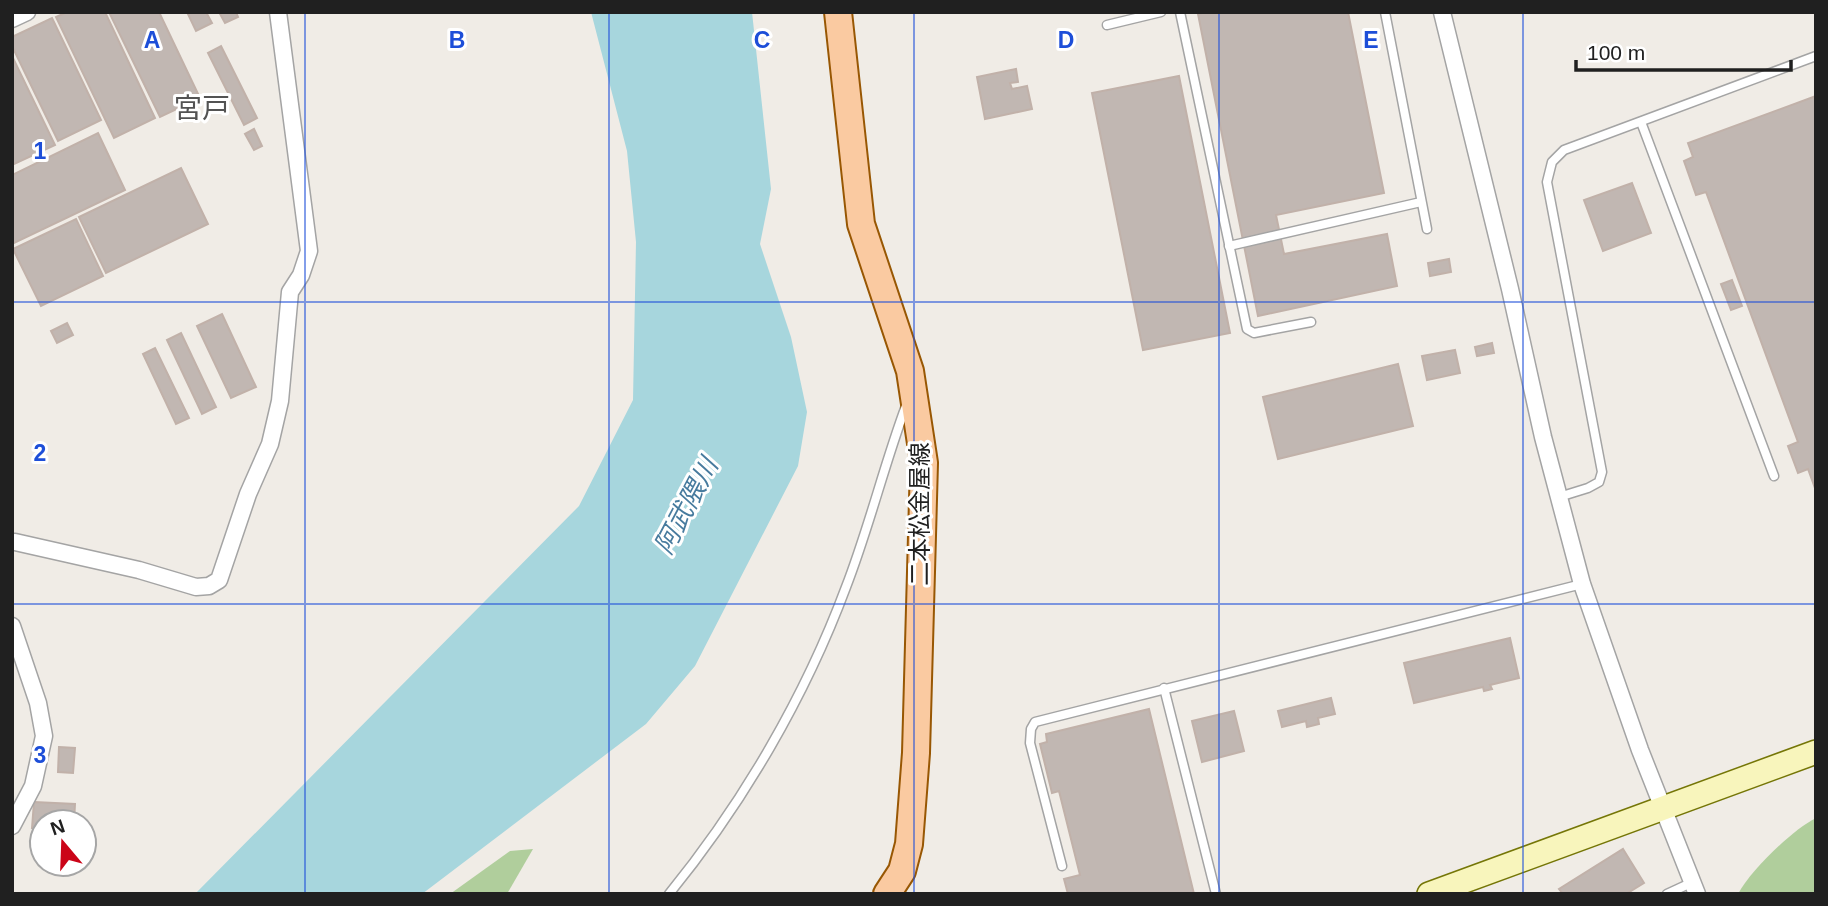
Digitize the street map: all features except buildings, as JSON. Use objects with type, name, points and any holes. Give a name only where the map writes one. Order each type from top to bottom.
[{"type":"main road","name":"二本松金屋線","points":[[838,12],[861,223],[910,371],[924,463],[916,753],[909,844],[902,871],[887,894]]},
{"type":"street","points":[[12,19],[27,12]]},
{"type":"street","points":[[15,542],[139,570],[196,587],[209,586],[219,580],[248,494],[270,444],[280,401],[290,292],[301,275],[309,251],[278,12]]},
{"type":"street","points":[[1442,12],[1582,584],[1640,750],[1695,888]]},
{"type":"street","points":[[12,626],[38,703],[44,736],[33,786],[12,826]]},
{"type":"street","points":[[1429,894],[1816,752]]},
{"type":"lane","points":[[1107,24],[1161,12]]},
{"type":"lane","points":[[1180,12],[1247,329],[1254,333],[1311,321]]},
{"type":"lane","points":[[1385,12],[1427,229]]},
{"type":"lane","points":[[1559,496],[1599,482],[1602,472],[1547,182],[1552,162],[1564,150],[1816,56]]},
{"type":"lane","points":[[1641,122],[1774,476]]},
{"type":"lane","points":[[1229,246],[1421,202]]},
{"type":"lane","points":[[669,894],[698,859],[734,806],[772,743],[804,680],[846,586],[906,407],[914,397]]},
{"type":"lane","points":[[1062,866],[1030,743],[1031,729],[1035,722],[1582,584]]},
{"type":"lane","points":[[1164,688],[1216,894]]},
{"type":"lane","points":[[1667,894],[1695,888]]},
{"type":"green space","points":[[1816,818],[1816,894],[1738,894],[1772,852]]},
{"type":"green space","points":[[533,849],[507,894],[450,894],[510,851]]},
{"type":"water","name":"阿武隈川","points":[[591,12],[752,12],[771,189],[760,244],[791,337],[807,412],[798,466],[695,666],[646,724],[422,894],[195,894],[579,506],[633,400],[636,242],[627,151]]},
{"type":"district","name":"宮戸","points":[[202,108]]}]
